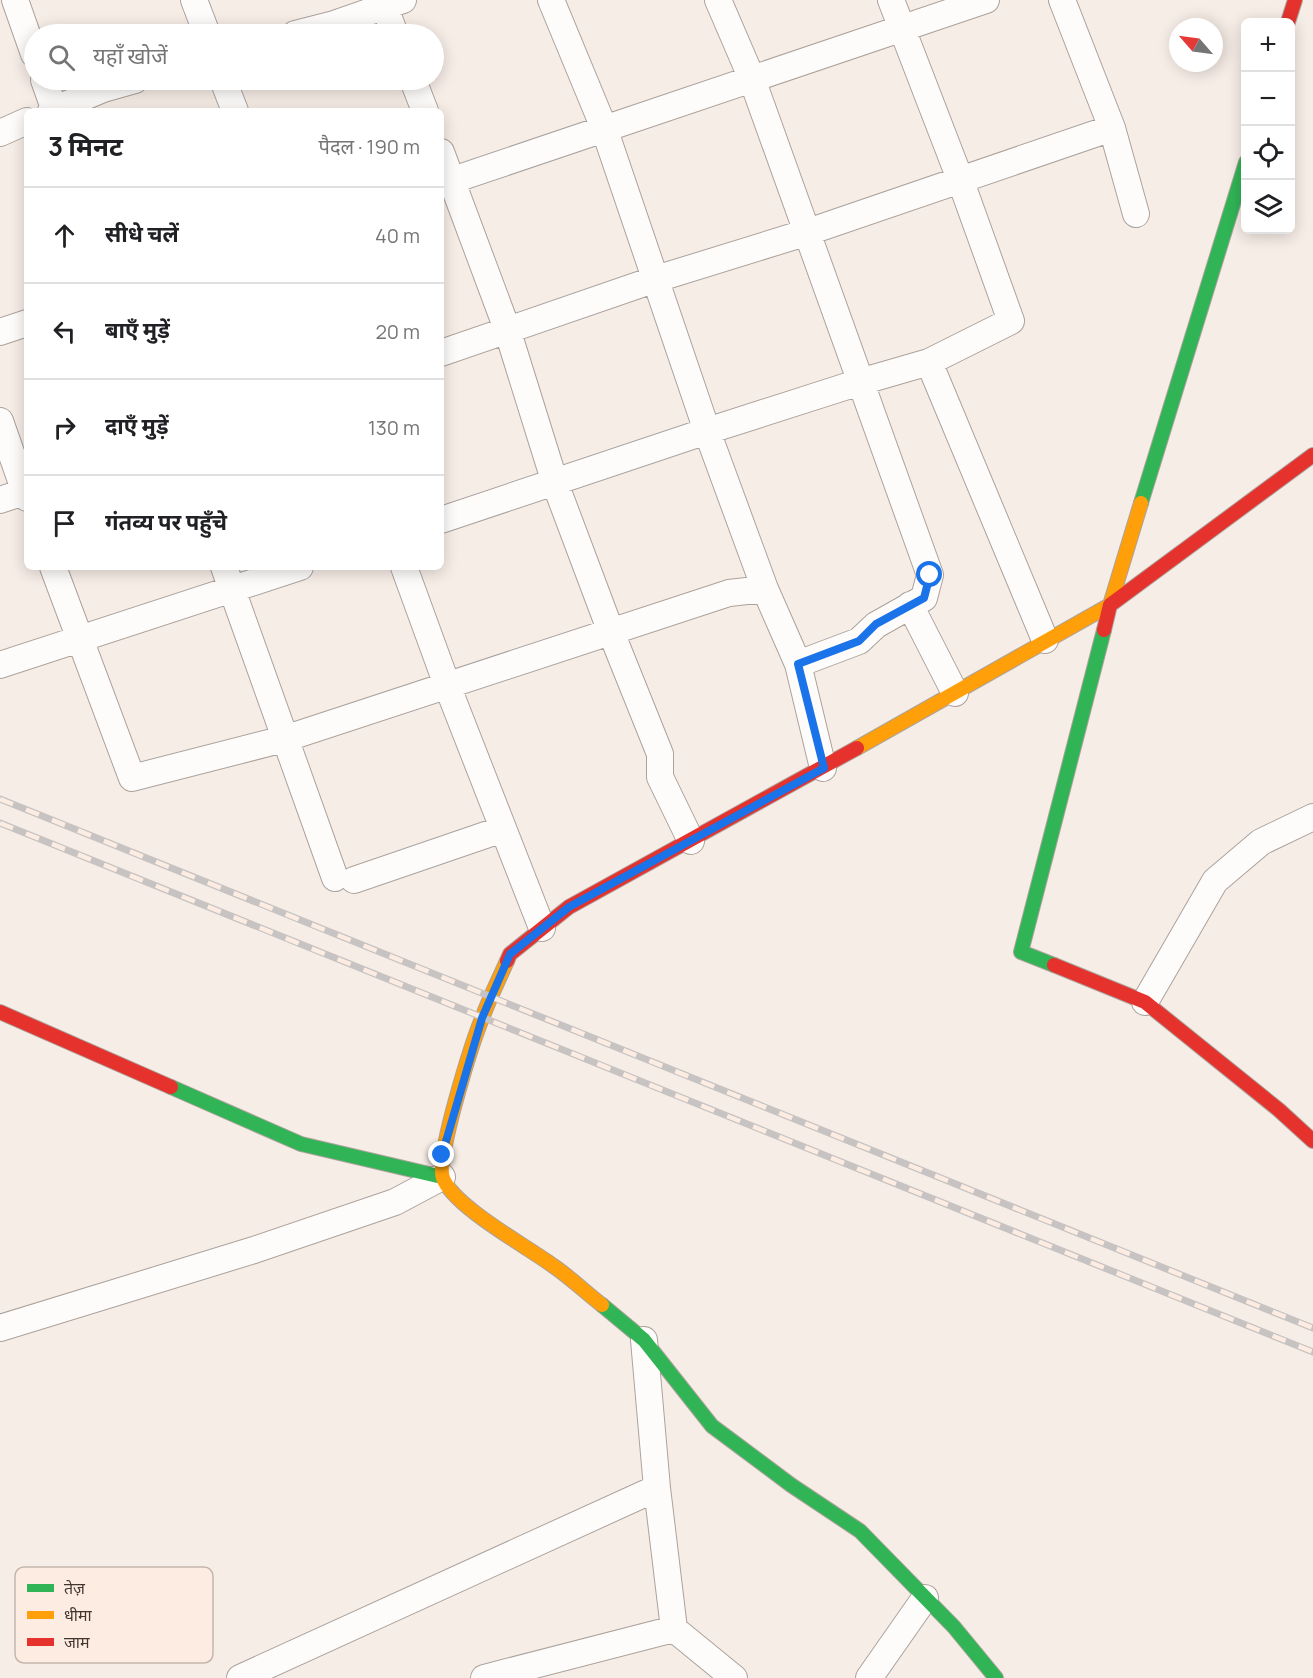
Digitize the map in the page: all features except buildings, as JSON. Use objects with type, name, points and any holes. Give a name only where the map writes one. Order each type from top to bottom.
[{"type":"main road","points":[[1289,18],[1295,0]]},
{"type":"main road","points":[[1241,175],[1110,605],[1021,952],[1145,1002],[1279,1110],[1313,1141]]},
{"type":"main road","points":[[996,1678],[954,1627],[860,1532],[790,1485],[712,1426],[644,1340],[555,1266],[453,1194],[442,1177],[442,1155],[448,1129],[482,1018],[510,954],[542,928],[569,907],[824,768],[1110,605],[1313,455]]},
{"type":"main road","points":[[0,1012],[301,1144],[442,1177]]},
{"type":"street","points":[[15,0],[24,26]]},
{"type":"street","points":[[195,0],[203,24]]},
{"type":"street","points":[[551,0],[604,128],[707,430],[765,589],[798,664],[824,768]]},
{"type":"street","points":[[718,0],[752,79],[930,575],[924,598],[876,624],[859,641],[798,664]]},
{"type":"street","points":[[444,519],[707,430],[929,362],[1011,321],[960,179],[891,0]]},
{"type":"street","points":[[691,841],[660,777],[660,754],[555,483],[507,330],[446,182],[986,0]]},
{"type":"street","points":[[1062,0],[1112,128],[1136,214]]},
{"type":"street","points":[[325,24],[390,2],[393,24]]},
{"type":"street","points":[[47,90],[53,108]]},
{"type":"street","points":[[61,108],[101,90]]},
{"type":"street","points":[[228,90],[234,108]]},
{"type":"street","points":[[417,90],[424,108]]},
{"type":"street","points":[[0,133],[24,123]]},
{"type":"street","points":[[444,352],[1112,128]]},
{"type":"street","points":[[0,332],[24,324]]},
{"type":"street","points":[[929,362],[1045,640]]},
{"type":"street","points":[[0,421],[24,488]]},
{"type":"street","points":[[0,500],[24,494]]},
{"type":"street","points":[[54,570],[132,778],[284,740],[729,593],[765,589]]},
{"type":"street","points":[[0,665],[79,638],[228,578],[280,570]]},
{"type":"street","points":[[405,570],[447,685],[542,928]]},
{"type":"street","points":[[228,578],[284,740],[344,879],[503,829]]},
{"type":"street","points":[[910,605],[956,693]]},
{"type":"street","points":[[1145,1002],[1215,880],[1261,842],[1313,817]]},
{"type":"street","points":[[0,1328],[254,1250],[395,1202],[442,1177]]},
{"type":"street","points":[[644,1340],[657,1488],[674,1629],[734,1678]]},
{"type":"street","points":[[240,1678],[657,1488]]},
{"type":"street","points":[[869,1678],[925,1598]]},
{"type":"street","points":[[484,1678],[674,1629]]},
{"type":"railway","points":[[0,799],[1313,1328]]},
{"type":"railway","points":[[0,823],[1313,1352]]},
{"type":"traffic: fast","points":[[1141,503],[1241,178]]},
{"type":"traffic: fast","points":[[1054,965],[1021,952],[1104,630]]},
{"type":"traffic: fast","points":[[171,1087],[301,1144],[442,1177]]},
{"type":"traffic: fast","points":[[602,1305],[644,1340],[712,1426],[791,1485],[860,1531],[954,1627],[996,1678]]},
{"type":"traffic: slow","points":[[857,748],[1110,605],[1141,503]]},
{"type":"traffic: slow","points":[[507,961],[478,1029],[464,1073],[444,1148],[443,1178],[449,1189],[475,1213],[559,1270],[602,1305]]},
{"type":"traffic: jam","points":[[1289,18],[1295,0]]},
{"type":"traffic: jam","points":[[1104,630],[1110,605],[1313,455]]},
{"type":"traffic: jam","points":[[507,961],[510,954],[569,907],[857,748]]},
{"type":"traffic: jam","points":[[1054,965],[1145,1002],[1279,1110],[1313,1141]]},
{"type":"traffic: jam","points":[[0,1012],[171,1087]]},
{"type":"route","points":[[442,1155],[482,1018],[510,954],[569,907],[824,768],[798,664],[859,641],[876,624],[924,598],[930,575]]}]
